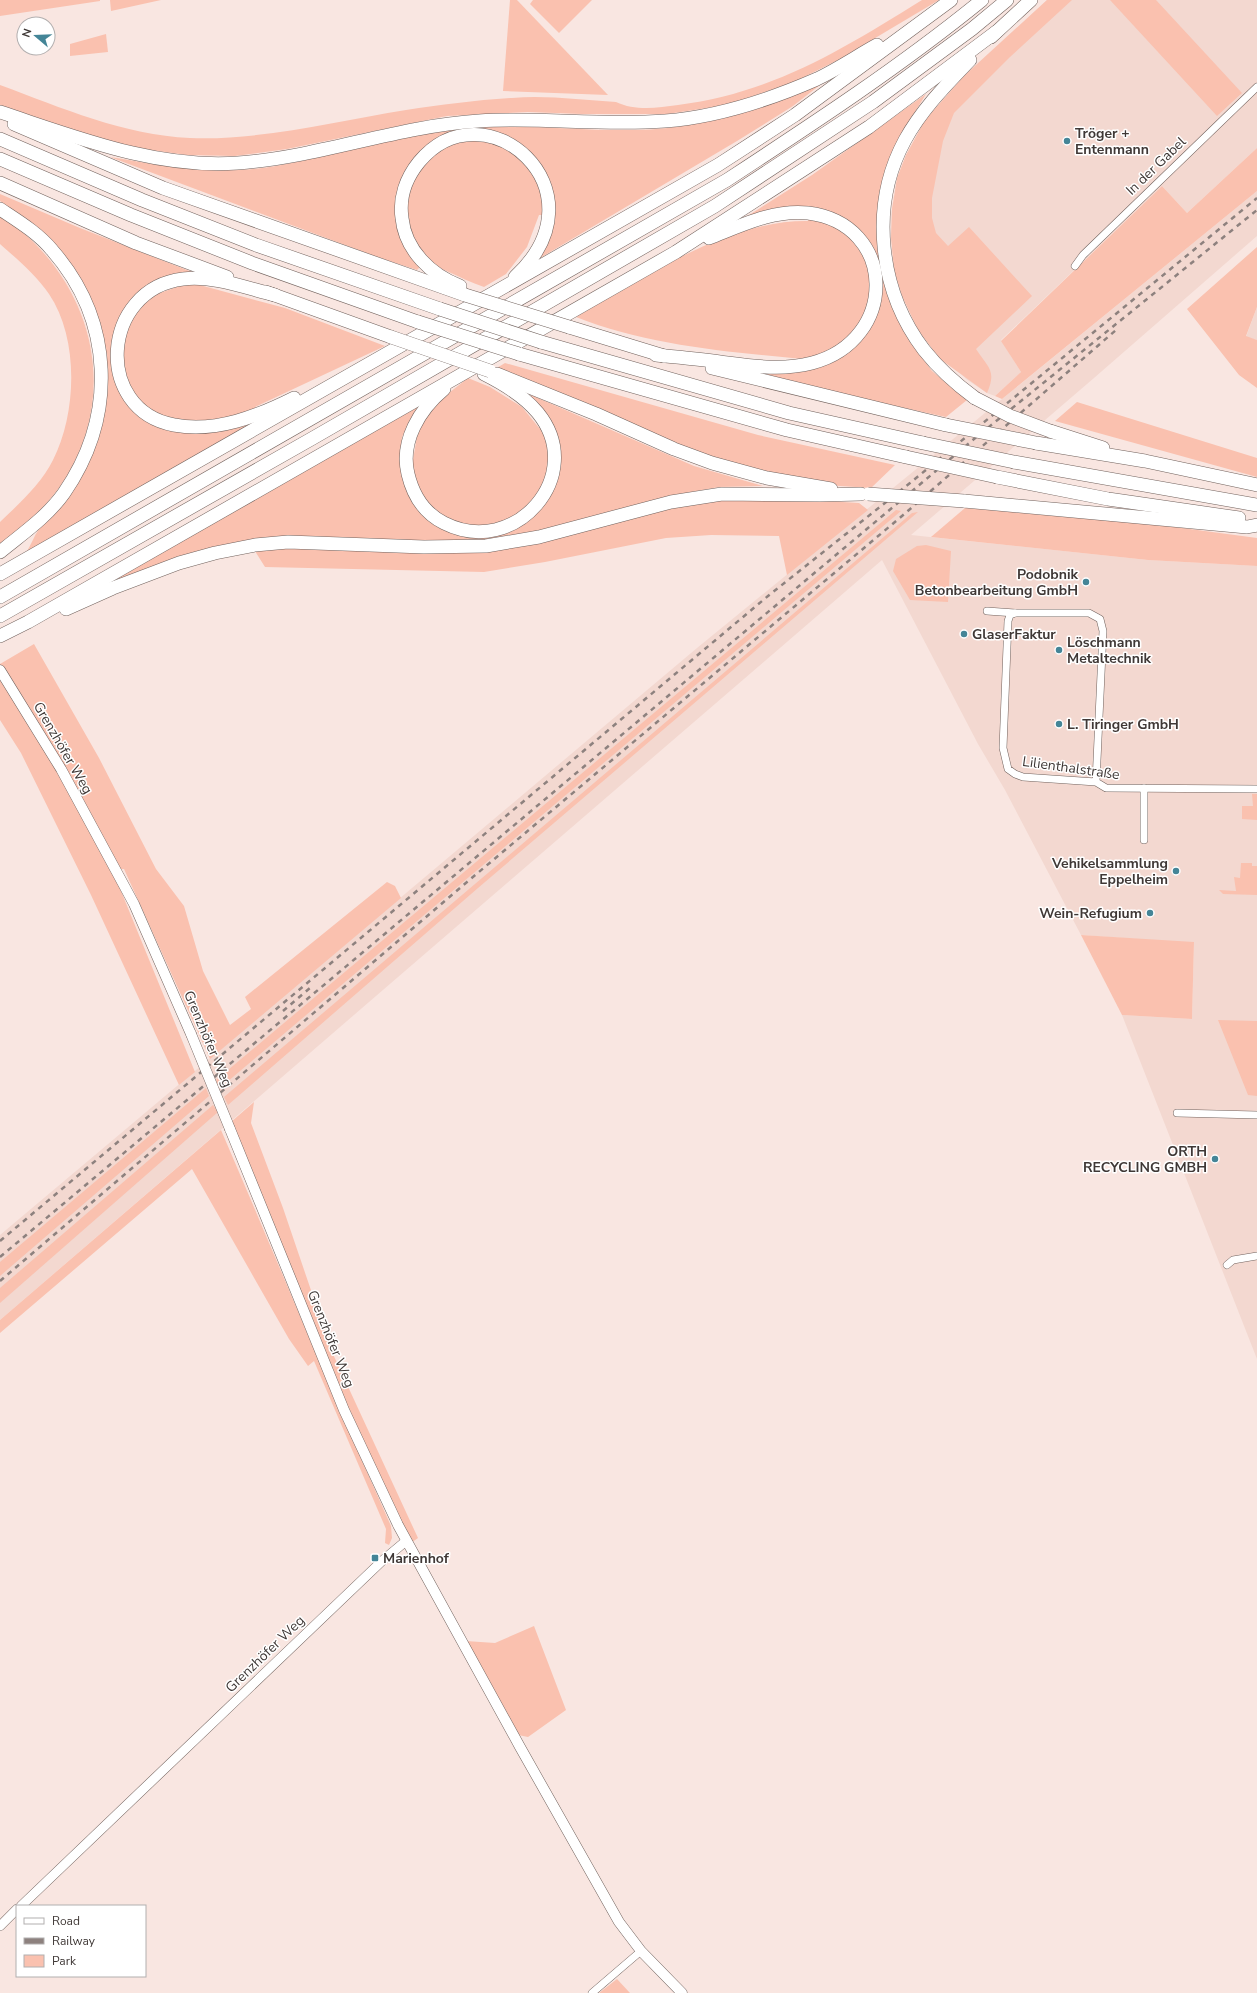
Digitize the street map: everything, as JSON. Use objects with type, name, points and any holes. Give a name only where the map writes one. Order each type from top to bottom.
[{"type":"highway","points":[[0,574],[718,165],[795,115],[951,0]]},
{"type":"highway","points":[[0,597],[727,180],[881,76],[982,0]]},
{"type":"highway","points":[[0,616],[320,434],[715,206],[873,102],[972,29],[1007,0]]},
{"type":"highway","points":[[1031,0],[996,32],[936,95],[920,115],[905,140],[894,166],[887,190],[883,221],[884,255],[896,299],[907,324],[924,350],[944,372],[975,398],[1010,416],[1050,431],[1145,461]]},
{"type":"highway","points":[[0,112],[98,144],[122,150],[190,162],[220,163],[250,162],[307,154],[431,127],[478,121],[664,121],[699,117],[734,110],[783,93],[819,78],[924,19]]},
{"type":"highway","points":[[0,636],[28,622],[464,367],[676,252],[869,127],[996,32]]},
{"type":"highway","points":[[0,118],[163,188],[491,302],[656,355],[946,425],[1036,443],[1145,461],[1257,485]]},
{"type":"highway","points":[[468,293],[419,258],[410,244],[404,229],[401,208],[405,186],[415,167],[422,159],[443,143],[469,136],[480,136],[501,140],[520,151],[532,162],[541,176],[548,196],[548,218],[542,239],[525,267],[502,289]]},
{"type":"highway","points":[[0,139],[142,200],[256,245],[440,309],[541,342],[789,413],[1014,462],[1257,505]]},
{"type":"highway","points":[[0,159],[131,215],[245,260],[418,322],[519,354],[787,430],[906,457],[1108,499],[1257,521]]},
{"type":"highway","points":[[0,184],[136,244],[391,338],[464,367],[487,372],[596,414],[674,449],[712,463],[766,478],[864,494],[964,501],[1247,527],[1257,525]]},
{"type":"highway","points":[[0,209],[29,229],[51,249],[81,291],[91,315],[96,338],[102,387],[100,410],[93,438],[81,466],[63,494],[42,518],[0,552]]},
{"type":"highway","points":[[656,355],[753,366],[787,368],[813,363],[841,350],[857,338],[870,318],[876,296],[875,274],[872,263],[861,242],[844,225],[820,216],[795,213],[763,218],[676,252]]},
{"type":"highway","points":[[275,295],[195,278],[173,280],[152,289],[135,303],[123,321],[117,342],[116,353],[120,375],[129,395],[144,411],[162,421],[184,426],[213,426],[244,419],[280,405],[324,384],[340,381]]},
{"type":"highway","points":[[464,367],[425,408],[410,435],[406,459],[410,484],[422,506],[446,524],[473,532],[490,532],[511,526],[531,512],[546,490],[553,466],[551,438],[538,413],[514,392],[487,372]]},
{"type":"highway","points":[[28,622],[45,618],[113,588],[179,564],[215,553],[255,545],[288,542],[424,547],[486,546],[539,537],[671,502],[722,494],[864,494]]},
{"type":"main road","name":"Grenzhöfer Weg","points":[[0,670],[62,769],[134,904],[191,1034],[344,1410],[382,1496],[406,1541]]},
{"type":"main road","points":[[406,1541],[619,1922],[641,1951],[682,1993]]},
{"type":"street","name":"In der Gabel","points":[[1075,266],[1083,255],[1257,87]]},
{"type":"street","points":[[987,611],[1015,613],[1089,613],[1100,619],[1103,631],[1096,782]]},
{"type":"street","name":"Lilienthalstraße","points":[[1015,613],[1010,615],[1008,624],[1004,756],[1008,769],[1015,774],[1024,777],[1096,782],[1106,788],[1257,789]]},
{"type":"street","points":[[1144,788],[1144,840]]},
{"type":"street","points":[[1177,1113],[1257,1115]]},
{"type":"street","points":[[1227,1265],[1233,1260],[1257,1256]]},
{"type":"street","name":"Grenzhöfer Weg","points":[[21,1905],[382,1561],[406,1541]]},
{"type":"street","points":[[0,1926],[16,1910]]},
{"type":"street","points":[[592,1993],[641,1951]]},
{"type":"shaded area","points":[[1047,0],[1257,0],[1257,148],[1187,213],[1162,186],[1001,340],[1021,372],[995,396],[987,393],[966,379],[918,330],[891,238],[892,209],[906,155],[964,76]]},
{"type":"shaded area","points":[[1257,191],[1257,236],[911,535],[1148,560],[1257,566],[1257,1359],[1122,1015],[1192,1019],[1194,943],[1081,935],[1005,790],[978,744],[882,560],[0,1320],[0,1235],[697,648]]},
{"type":"shaded area","points":[[1257,307],[1257,340],[1246,337]]},
{"type":"green space","points":[[0,0],[100,0],[100,1],[0,16]]},
{"type":"green space","points":[[110,0],[161,0],[111,11]]},
{"type":"green space","points":[[510,0],[517,0],[608,95],[503,91]]},
{"type":"green space","points":[[533,0],[592,0],[559,33],[530,4]]},
{"type":"green space","points":[[922,0],[939,0],[840,59],[794,82],[727,105],[667,114],[582,114],[528,112],[447,116],[287,149],[235,156],[187,155],[136,148],[93,137],[0,106],[0,85],[70,111],[117,126],[165,136],[190,138],[216,138],[270,133],[406,110],[459,103],[525,97],[551,97],[616,102],[638,108],[662,107],[713,99],[776,79],[835,52]]},
{"type":"green space","points":[[1047,0],[1072,0],[1010,57],[954,113],[943,141],[932,198],[932,218],[936,233],[948,246],[969,227],[1032,296],[976,349],[990,370],[991,374],[990,385],[987,393],[940,359],[918,330],[902,296],[894,270],[891,238],[892,209],[897,178],[906,155],[925,120],[964,76]]},
{"type":"green space","points":[[1110,0],[1156,0],[1242,93],[1217,116]]},
{"type":"green space","points":[[106,34],[108,52],[70,56],[70,44]]},
{"type":"green space","points":[[820,85],[793,106],[737,141],[535,261],[553,215],[539,215],[527,247],[506,274],[484,287],[412,256],[420,267],[417,270],[377,257],[110,157],[190,169],[239,170],[276,166],[409,137],[453,130],[498,127],[611,130],[658,129],[706,122],[729,116]]},
{"type":"green space","points":[[926,94],[898,140],[885,175],[889,297],[909,340],[932,371],[967,400],[946,417],[817,389],[766,374],[768,371],[811,369],[833,362],[735,352],[670,343],[607,328],[576,317],[658,269],[717,240],[748,230],[778,223],[808,221],[810,209],[746,217],[812,175]]},
{"type":"green space","points":[[1257,148],[1257,191],[1002,399],[995,396],[1021,372],[1001,341],[1162,186],[1187,213]]},
{"type":"green space","points":[[0,194],[80,228],[192,272],[161,278],[146,285],[157,294],[180,286],[196,284],[285,308],[385,346],[255,407],[258,421],[26,553],[39,529],[74,488],[91,457],[101,430],[106,402],[107,374],[105,346],[98,319],[88,293],[73,268],[49,240],[0,201]]},
{"type":"green space","points":[[0,215],[31,239],[56,268],[75,300],[88,334],[93,370],[92,407],[83,443],[65,479],[43,507],[0,546],[0,522],[29,493],[42,477],[53,460],[61,441],[67,420],[71,376],[70,353],[66,332],[59,312],[49,294],[38,280],[0,244]]},
{"type":"green space","points":[[1257,247],[1257,307],[1246,336],[1257,340],[1257,388],[1239,375],[1187,309]]},
{"type":"green space","points":[[505,363],[758,435],[895,465],[871,488],[810,484],[694,453],[495,369]]},
{"type":"green space","points":[[468,378],[490,387],[522,407],[540,429],[530,397],[531,395],[694,466],[763,486],[719,487],[691,492],[718,500],[778,498],[859,503],[868,510],[787,575],[779,536],[711,535],[666,538],[545,562],[484,572],[265,567],[248,540],[119,580],[118,578],[420,405],[402,437],[400,468],[412,466],[418,430],[436,403]]},
{"type":"green space","points":[[1077,402],[1257,458],[1257,477],[1055,421]]},
{"type":"green space","points":[[965,508],[1160,525],[1257,538],[1257,566],[1148,560],[931,537]]},
{"type":"green space","points":[[896,510],[901,511],[220,1088],[216,1080]]},
{"type":"green space","points":[[918,512],[478,888],[228,1105],[224,1097],[912,513]]},
{"type":"green space","points":[[926,545],[951,551],[948,602],[910,600],[893,571],[896,559],[917,546]]},
{"type":"green space","points":[[34,644],[99,758],[156,869],[184,906],[203,971],[230,1025],[251,1009],[245,997],[387,882],[395,886],[401,898],[210,1059],[124,869],[112,869],[195,1072],[179,1085],[91,895],[21,753],[0,720],[0,664]]},
{"type":"green space","points":[[1252,794],[1257,794],[1257,820],[1242,819],[1242,806],[1253,806]]},
{"type":"green space","points":[[1241,863],[1252,863],[1252,866],[1257,866],[1257,895],[1223,894],[1219,890],[1236,891],[1234,877],[1240,878]]},
{"type":"green space","points":[[1081,935],[1194,942],[1192,1019],[1122,1015]]},
{"type":"green space","points":[[1218,1020],[1257,1021],[1257,1096],[1248,1095]]},
{"type":"green space","points":[[206,1088],[209,1096],[0,1276],[0,1262]]},
{"type":"green space","points":[[254,1102],[251,1123],[283,1208],[332,1352],[418,1538],[411,1543],[362,1441],[231,1122]]},
{"type":"green space","points":[[213,1105],[218,1112],[0,1303],[0,1288]]},
{"type":"green space","points":[[221,1130],[326,1378],[391,1526],[392,1538],[389,1545],[385,1543],[386,1529],[314,1361],[308,1366],[289,1339],[192,1169],[0,1333],[0,1320]]},
{"type":"green space","points":[[534,1626],[566,1710],[528,1737],[518,1735],[466,1641],[495,1643]]},
{"type":"green space","points":[[617,1979],[630,1993],[599,1993]]},
{"type":"railway","points":[[0,1241],[768,596],[910,483],[1257,198]]},
{"type":"railway","points":[[0,1257],[974,439],[1257,210]]},
{"type":"railway","points":[[0,1281],[467,882],[902,516],[1116,330]]},
{"type":"railway","points":[[283,1011],[310,988]]},
{"type":"place","name":"Tröger + Entenmann","points":[[1067,141]]},
{"type":"place","name":"Podobnik Betonbearbeitung GmbH","points":[[1086,582]]},
{"type":"place","name":"GlaserFaktur","points":[[964,634]]},
{"type":"place","name":"Löschmann Metaltechnik","points":[[1059,650]]},
{"type":"place","name":"L. Tiringer GmbH","points":[[1059,724]]},
{"type":"place","name":"Vehikelsammlung Eppelheim","points":[[1176,871]]},
{"type":"place","name":"Wein-Refugium","points":[[1150,913]]},
{"type":"place","name":"ORTH RECYCLING GMBH","points":[[1215,1159]]},
{"type":"place","name":"Marienhof","points":[[375,1558]]}]
